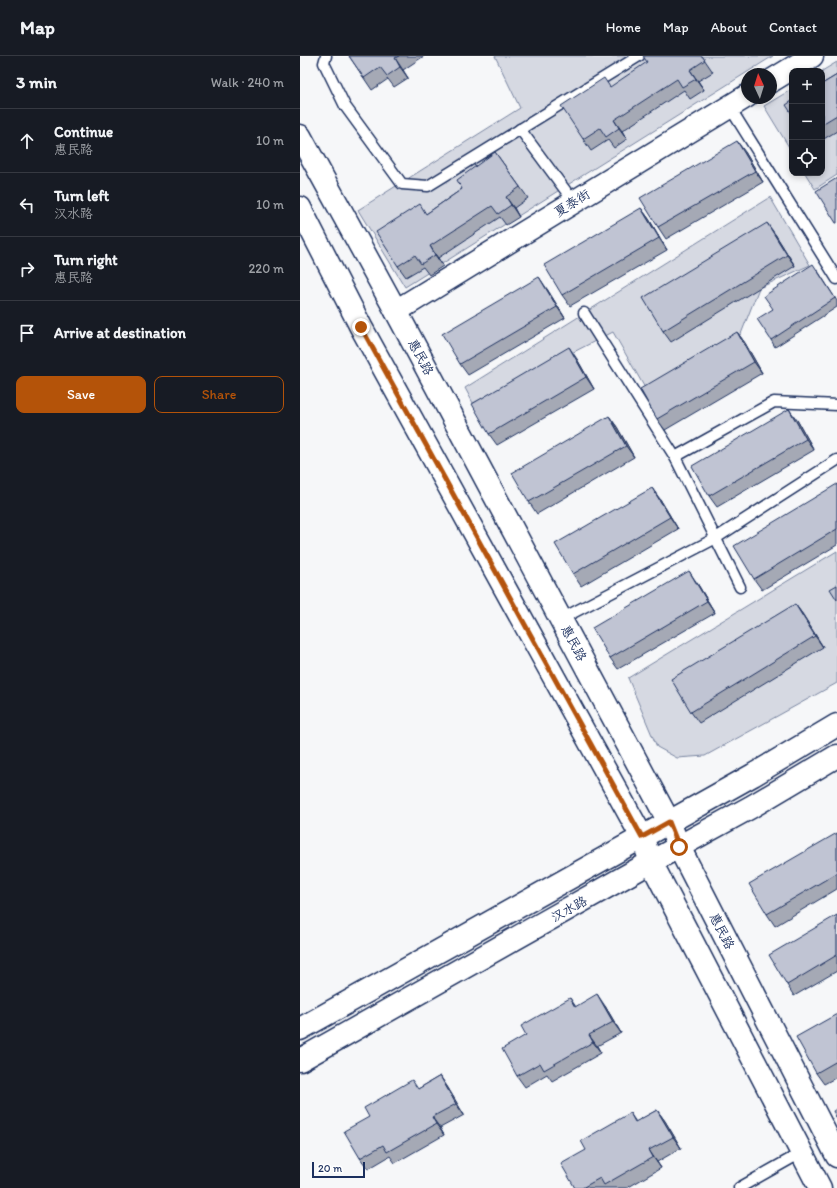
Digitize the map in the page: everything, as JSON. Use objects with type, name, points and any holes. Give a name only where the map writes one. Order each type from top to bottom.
[{"type":"street","points":[[777,77],[812,56]]},
{"type":"street","name":"夏泰街","points":[[396,311],[738,101]]},
{"type":"street","name":"惠民路","points":[[300,136],[396,311],[669,822],[679,847],[837,1156]]},
{"type":"street","points":[[300,208],[365,334],[642,837],[651,862],[820,1188]]},
{"type":"street","name":"汉水路","points":[[300,1029],[753,775],[837,726]]},
{"type":"street","name":"汉水路","points":[[300,1060],[751,807],[837,756]]},
{"type":"lane","points":[[326,56],[324,63],[345,106],[402,184],[428,186],[639,56]]},
{"type":"lane","points":[[738,101],[837,279]]},
{"type":"lane","points":[[520,129],[574,202]]},
{"type":"lane","points":[[584,313],[675,457],[740,587]]},
{"type":"lane","points":[[675,457],[774,402],[837,404]]},
{"type":"lane","points":[[561,618],[716,538],[837,460]]},
{"type":"lane","points":[[739,1188],[801,1153]]},
{"type":"shaded area","points":[[495,56],[773,56],[754,68],[741,68],[741,76],[405,287],[358,210],[520,108]]},
{"type":"shaded area","points":[[837,62],[837,175],[815,189],[807,176],[825,176],[825,69]]},
{"type":"shaded area","points":[[789,91],[789,147],[764,106],[767,104],[777,104],[777,98]]},
{"type":"shaded area","points":[[770,197],[810,265],[759,288],[741,334],[645,388],[613,332],[473,403],[465,388]]},
{"type":"shaded area","points":[[837,551],[837,683],[705,756],[677,758],[657,747],[628,678]]},
{"type":"building","points":[[349,56],[399,56],[395,58],[400,67],[387,76],[380,67],[364,78]]},
{"type":"building","points":[[643,56],[702,56],[705,60],[690,70],[696,79],[682,87],[677,79],[614,120],[619,128],[606,137],[600,128],[583,139],[561,106],[604,78],[610,87],[647,62]]},
{"type":"building","points":[[837,75],[837,115],[825,122],[825,104],[825,82]]},
{"type":"building","points":[[737,141],[755,171],[658,227],[640,198]]},
{"type":"building","points":[[495,152],[520,187],[506,197],[511,205],[498,214],[492,206],[430,246],[435,255],[421,264],[415,255],[398,266],[376,232],[420,204],[426,214],[462,189],[457,180]]},
{"type":"building","points":[[837,178],[837,223],[836,223],[816,191]]},
{"type":"building","points":[[641,208],[659,238],[562,295],[544,265]]},
{"type":"building","points":[[767,223],[787,255],[663,331],[643,298]]},
{"type":"building","points":[[813,264],[835,298],[771,340],[757,319],[773,309],[764,296]]},
{"type":"building","points":[[539,277],[557,307],[460,364],[442,334]]},
{"type":"building","points":[[737,332],[754,362],[657,419],[640,389]]},
{"type":"building","points":[[569,347],[586,377],[489,434],[472,404]]},
{"type":"building","points":[[789,409],[806,439],[709,496],[692,466]]},
{"type":"building","points":[[609,416],[626,446],[529,502],[512,473]]},
{"type":"building","points":[[837,484],[837,529],[754,579],[734,546]]},
{"type":"building","points":[[652,488],[670,517],[573,574],[555,544]]},
{"type":"building","points":[[689,571],[707,601],[610,658],[592,628]]},
{"type":"building","points":[[837,585],[837,600],[830,589]]},
{"type":"building","points":[[795,604],[815,636],[691,712],[671,679]]},
{"type":"building","points":[[837,833],[837,873],[767,914],[749,884]]},
{"type":"building","points":[[837,915],[837,955],[787,985],[769,955]]},
{"type":"building","points":[[597,994],[613,1022],[589,1035],[593,1042],[544,1070],[540,1063],[517,1076],[502,1049],[526,1035],[521,1026],[570,998],[575,1007]]},
{"type":"building","points":[[837,1014],[837,1061],[816,1073],[796,1037]]},
{"type":"building","points":[[440,1076],[456,1104],[432,1117],[436,1124],[387,1152],[383,1145],[360,1158],[344,1131],[369,1117],[364,1108],[412,1080],[418,1089]]},
{"type":"building","points":[[837,1109],[837,1119],[833,1111]]},
{"type":"building","points":[[657,1110],[673,1137],[649,1150],[653,1157],[604,1185],[600,1178],[582,1188],[575,1188],[561,1164],[586,1150],[581,1141],[630,1113],[635,1122]]},
{"type":"route","points":[[361,327],[642,837],[669,822],[679,847]]}]
